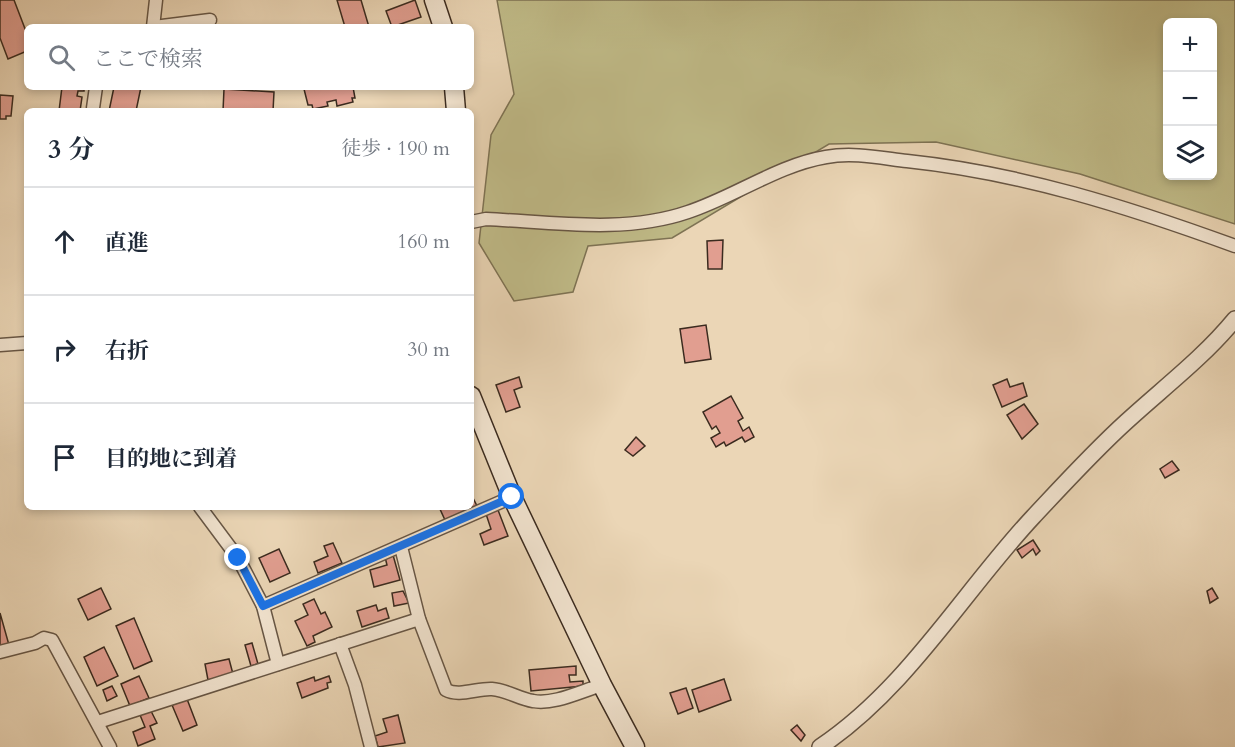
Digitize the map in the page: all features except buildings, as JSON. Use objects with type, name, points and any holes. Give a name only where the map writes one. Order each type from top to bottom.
[{"type":"main road","points":[[434,0],[442,24]]},
{"type":"main road","points":[[454,90],[456,108]]},
{"type":"main road","points":[[474,403],[512,497],[602,685],[635,747]]},
{"type":"street","points":[[154,24],[156,0]]},
{"type":"street","points":[[178,24],[210,20]]},
{"type":"street","points":[[93,108],[96,90]]},
{"type":"street","points":[[474,221],[486,219],[616,225],[646,222],[711,204],[805,162],[850,155],[943,165],[1072,192],[1153,216],[1235,246]]},
{"type":"street","points":[[820,747],[865,713],[912,662],[1032,518],[1125,423],[1190,367],[1235,319]]},
{"type":"street","points":[[0,345],[24,343]]},
{"type":"street","points":[[263,606],[512,497]]},
{"type":"street","points":[[202,510],[238,558],[263,606],[278,664]]},
{"type":"street","points":[[400,547],[419,619],[441,683],[452,693],[492,689],[508,691],[531,701],[545,702],[602,685]]},
{"type":"street","points":[[98,722],[419,619]]},
{"type":"street","points":[[0,652],[35,643],[44,638],[52,640],[110,747]]},
{"type":"street","points":[[340,644],[355,685],[371,747]]},
{"type":"shaded area","points":[[497,0],[1235,0],[1235,224],[1080,174],[936,142],[829,144],[672,238],[588,246],[573,292],[514,301],[479,243],[491,135],[514,94]]},
{"type":"route","points":[[238,558],[263,606],[512,497]]}]
